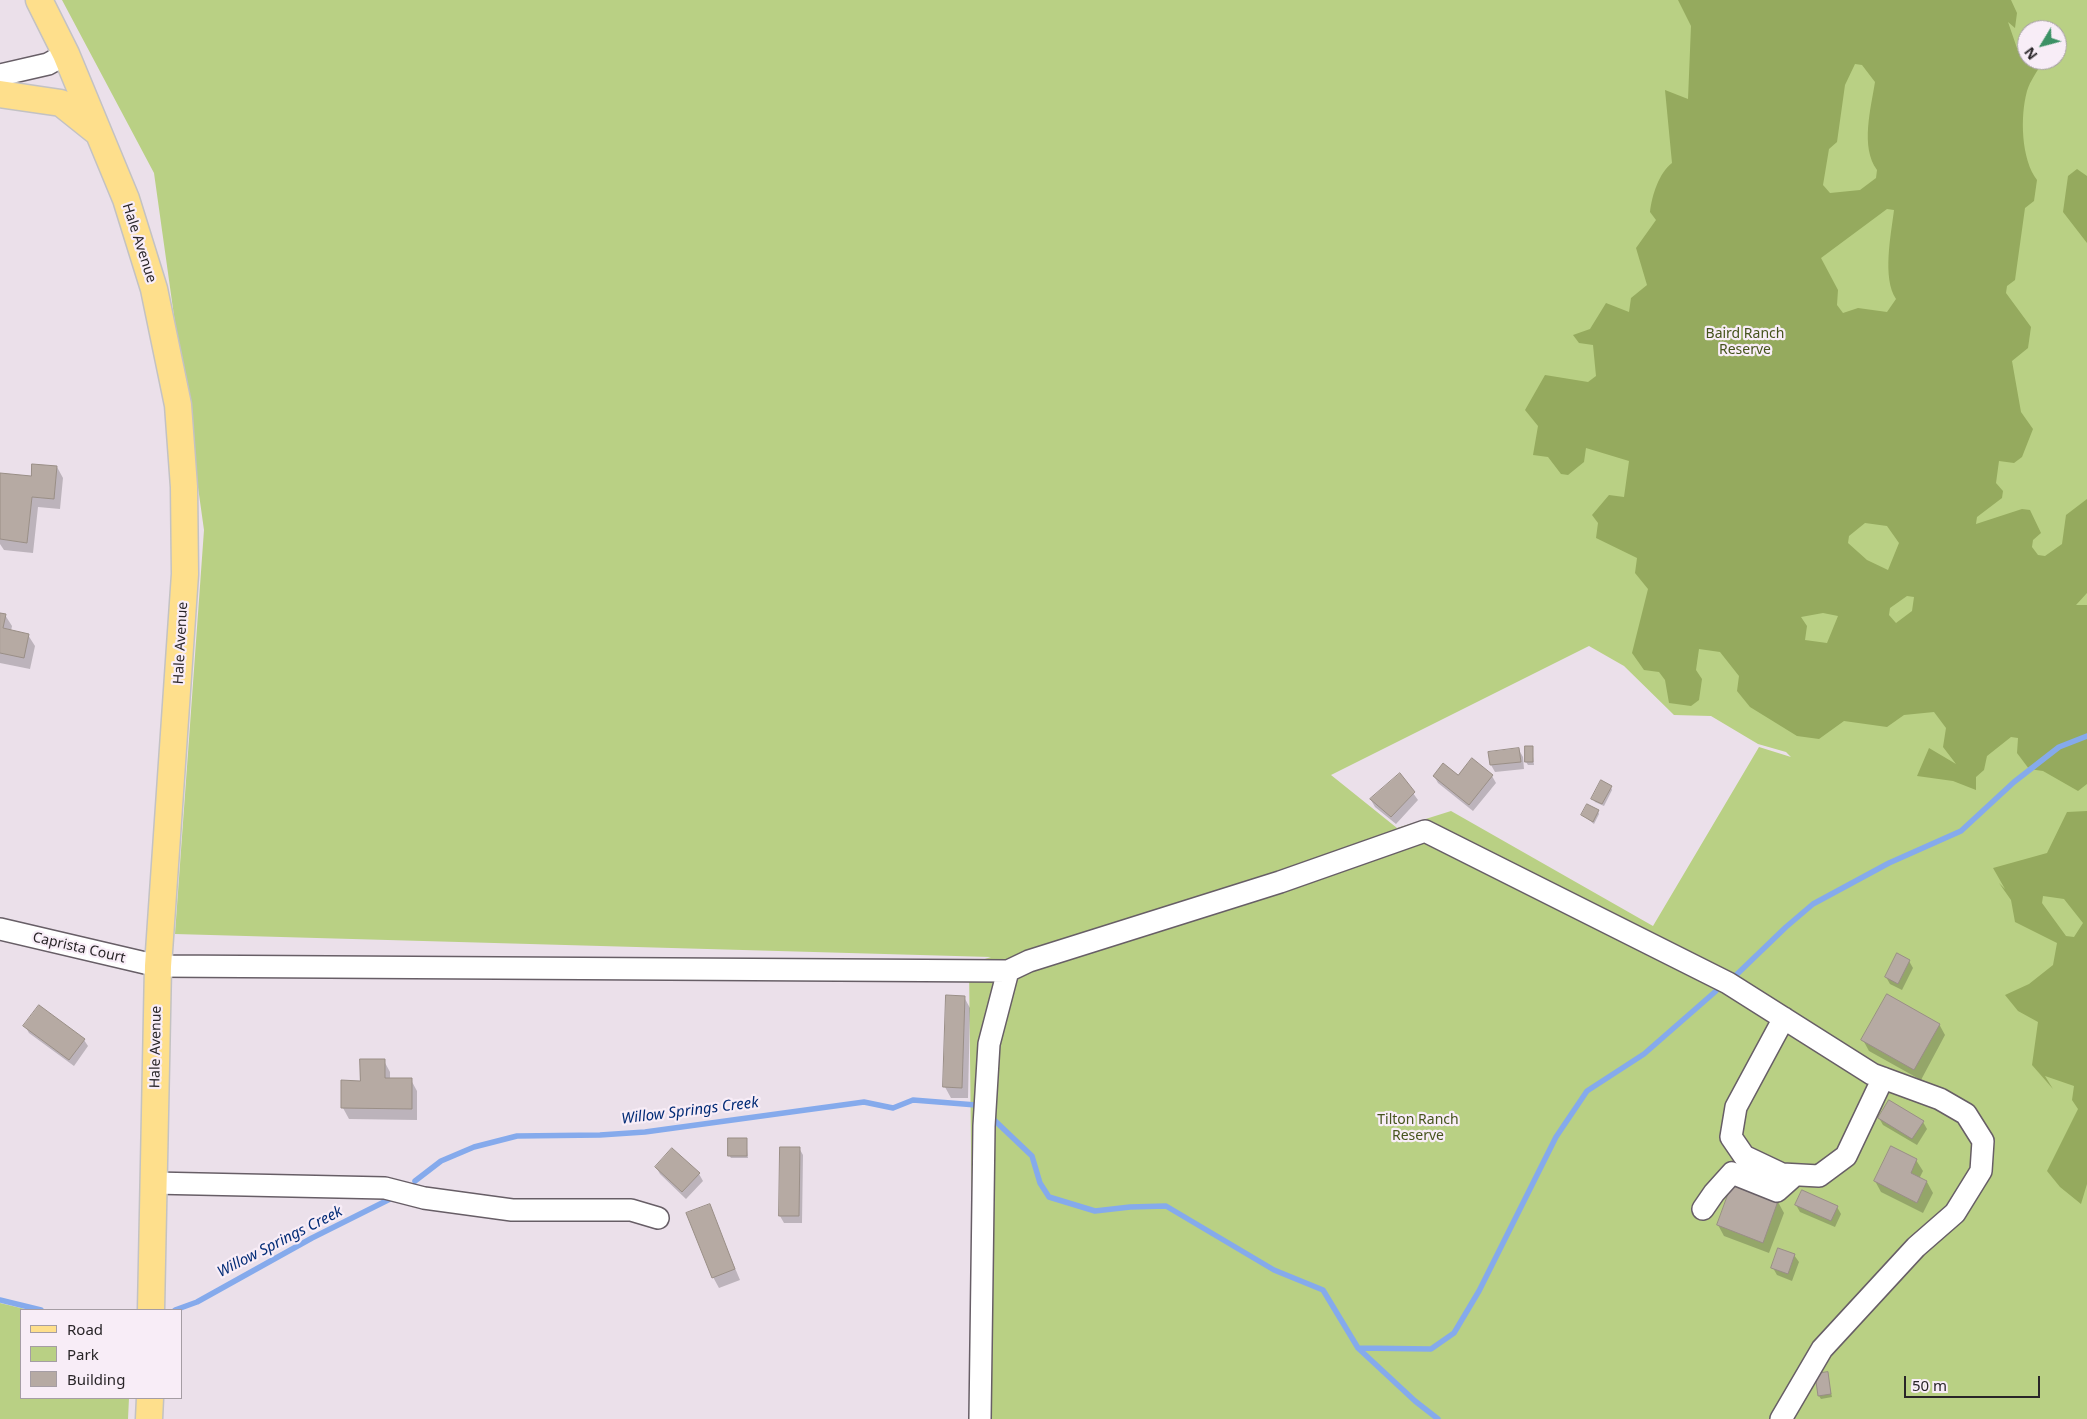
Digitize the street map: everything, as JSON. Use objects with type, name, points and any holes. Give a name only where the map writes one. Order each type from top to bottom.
[{"type":"main road","name":"Hale Avenue","points":[[39,0],[66,54],[126,199],[154,289],[178,405],[184,487],[184,583],[158,966],[151,1309]]},
{"type":"main road","points":[[0,94],[62,103],[99,134]]},
{"type":"main road","points":[[149,1419],[150,1399]]},
{"type":"street","points":[[0,75],[48,64],[66,54]]},
{"type":"street","points":[[980,1419],[984,1126],[989,1044],[1008,971],[1029,961],[1280,882],[1424,831],[1728,983],[1872,1074],[1940,1099],[1966,1114],[1983,1141],[1981,1171],[1955,1213],[1916,1247],[1822,1349],[1781,1419]]},
{"type":"street","name":"Caprista Court","points":[[0,929],[158,966],[1008,971]]},
{"type":"street","points":[[1784,1018],[1736,1107],[1731,1137],[1744,1156],[1782,1174],[1819,1176],[1846,1156],[1884,1078]]},
{"type":"street","points":[[1704,1209],[1714,1193],[1732,1173],[1778,1191],[1795,1175]]},
{"type":"street","points":[[153,1183],[385,1188],[424,1198],[512,1210],[631,1210],[658,1218]]},
{"type":"green space","points":[[62,0],[2087,0],[2087,1419],[974,1419],[969,964],[991,957],[175,934],[204,530],[154,173]],"holes":[[[1589,646],[1624,666],[1674,715],[1711,716],[1758,744],[1786,752],[1791,757],[1759,747],[1653,926],[1451,811],[1397,828],[1331,775]]]},
{"type":"green space","name":"Baird Ranch Reserve","points":[[1678,0],[2011,0],[2017,13],[2015,28],[2008,22],[2017,48],[2017,70],[2038,70],[2028,87],[2023,112],[2025,149],[2028,161],[2037,180],[2034,201],[2025,208],[2015,280],[2007,286],[2006,293],[2031,327],[2028,348],[2012,361],[2021,412],[2033,429],[2022,457],[2014,463],[1999,461],[1996,483],[2003,491],[2002,498],[1977,517],[1976,524],[2022,509],[2030,510],[2041,533],[2033,540],[2032,547],[2038,555],[2045,556],[2062,544],[2066,515],[2087,499],[2087,593],[2076,605],[2087,605],[2087,784],[2078,791],[2043,771],[2029,769],[2017,753],[2018,738],[2011,737],[1987,756],[1984,770],[1976,777],[1976,790],[1953,781],[1917,776],[1929,748],[1956,764],[1943,747],[1946,728],[1934,712],[1904,715],[1887,727],[1844,721],[1819,739],[1797,736],[1750,707],[1737,691],[1739,676],[1720,652],[1699,649],[1696,670],[1702,679],[1699,700],[1691,706],[1669,703],[1665,680],[1659,672],[1644,670],[1632,653],[1648,589],[1635,573],[1637,558],[1596,538],[1598,523],[1592,515],[1609,495],[1624,497],[1629,461],[1586,448],[1584,462],[1568,475],[1561,474],[1548,457],[1533,455],[1538,426],[1525,410],[1545,375],[1588,382],[1596,376],[1593,345],[1579,343],[1573,335],[1590,329],[1606,303],[1629,312],[1631,298],[1647,285],[1636,248],[1656,220],[1650,212],[1652,199],[1663,172],[1672,163],[1665,90],[1688,99],[1691,26]],"holes":[[[1855,64],[1862,65],[1875,82],[1869,115],[1868,139],[1872,161],[1877,170],[1876,178],[1860,190],[1830,193],[1823,185],[1829,149],[1837,142],[1845,85]],[[1887,209],[1894,210],[1888,268],[1889,280],[1896,299],[1887,312],[1858,308],[1843,313],[1837,305],[1838,290],[1821,258]],[[1865,523],[1887,526],[1899,543],[1888,570],[1867,560],[1848,543],[1849,536]],[[1907,596],[1914,597],[1912,611],[1896,623],[1889,615],[1890,608]],[[1823,613],[1838,616],[1827,643],[1805,640],[1807,626],[1801,617]]]},
{"type":"green space","points":[[2077,169],[2087,176],[2087,243],[2063,212],[2068,176]]},
{"type":"green space","points":[[2087,811],[2087,1184],[2081,1204],[2060,1187],[2047,1171],[2078,1109],[2072,1100],[2074,1086],[2045,1076],[2053,1089],[2032,1065],[2038,1022],[2018,1011],[2005,995],[2029,984],[2053,965],[2057,943],[2015,922],[2011,900],[1999,883],[2005,889],[1993,868],[2047,853],[2067,812]],"holes":[[[2043,896],[2064,899],[2083,923],[2074,937],[2066,936],[2042,903]]]},
{"type":"green space","points":[[0,1303],[25,1309],[20,1309],[20,1399],[129,1399],[128,1419],[0,1419]]},
{"type":"building","points":[[32,464],[57,466],[54,499],[32,497],[27,543],[0,539],[0,473],[31,476]]},
{"type":"building","points":[[0,613],[6,614],[3,628],[29,634],[24,658],[0,653]]},
{"type":"building","points":[[1525,746],[1533,746],[1533,762],[1525,762]]},
{"type":"building","points":[[1519,748],[1521,762],[1490,765],[1488,752]]},
{"type":"building","points":[[1472,758],[1493,775],[1469,805],[1433,776],[1443,763],[1458,775]]},
{"type":"building","points":[[1400,773],[1415,792],[1391,817],[1370,799]]},
{"type":"building","points":[[1601,780],[1612,786],[1602,804],[1591,799]]},
{"type":"building","points":[[1587,804],[1599,810],[1593,822],[1581,815]]},
{"type":"building","points":[[1897,953],[1910,960],[1898,984],[1885,977]]},
{"type":"building","points":[[1887,994],[1940,1024],[1914,1070],[1861,1040]]},
{"type":"building","points":[[946,995],[965,996],[962,1088],[943,1087]]},
{"type":"building","points":[[39,1005],[85,1039],[69,1060],[23,1026]]},
{"type":"building","points":[[360,1059],[385,1059],[385,1078],[412,1078],[412,1109],[341,1108],[341,1080],[360,1081]]},
{"type":"building","points":[[1889,1100],[1924,1121],[1912,1139],[1878,1118]]},
{"type":"building","points":[[728,1138],[747,1138],[747,1156],[728,1156]]},
{"type":"building","points":[[1891,1146],[1917,1159],[1911,1173],[1927,1181],[1917,1203],[1874,1181]]},
{"type":"building","points":[[780,1147],[800,1147],[799,1216],[779,1216]]},
{"type":"building","points":[[672,1148],[700,1173],[682,1192],[655,1167]]},
{"type":"building","points":[[1732,1184],[1778,1201],[1763,1243],[1717,1225]]},
{"type":"building","points":[[1802,1190],[1838,1206],[1831,1221],[1795,1205]]},
{"type":"building","points":[[710,1204],[735,1269],[712,1278],[686,1213]]},
{"type":"building","points":[[1778,1248],[1795,1254],[1788,1274],[1771,1268]]},
{"type":"building","points":[[1828,1372],[1831,1394],[1818,1396],[1815,1374]]},
{"type":"waterway","points":[[1732,979],[1813,904],[1889,863],[1961,831],[2014,782],[2059,747],[2087,736]]},
{"type":"waterway","points":[[1358,1348],[1431,1349],[1454,1333],[1479,1291],[1556,1137],[1587,1091],[1644,1054],[1716,991]]},
{"type":"waterway","name":"Willow Springs Creek","points":[[415,1181],[441,1161],[474,1147],[517,1136],[600,1135],[645,1132],[864,1102],[893,1108],[913,1100],[976,1105]]},
{"type":"waterway","name":"Willow Springs Creek","points":[[991,1117],[1032,1156],[1040,1183],[1049,1197],[1095,1211],[1130,1207],[1166,1206],[1274,1270],[1323,1290],[1358,1348],[1415,1401],[1438,1419]]},
{"type":"waterway","name":"Willow Springs Creek","points":[[178,1309],[197,1302],[312,1238],[394,1197]]},
{"type":"waterway","name":"Willow Springs Creek","points":[[0,1300],[37,1309]]},
{"type":"park label","name":"Tilton Ranch Reserve","points":[[1418,1128]]}]
